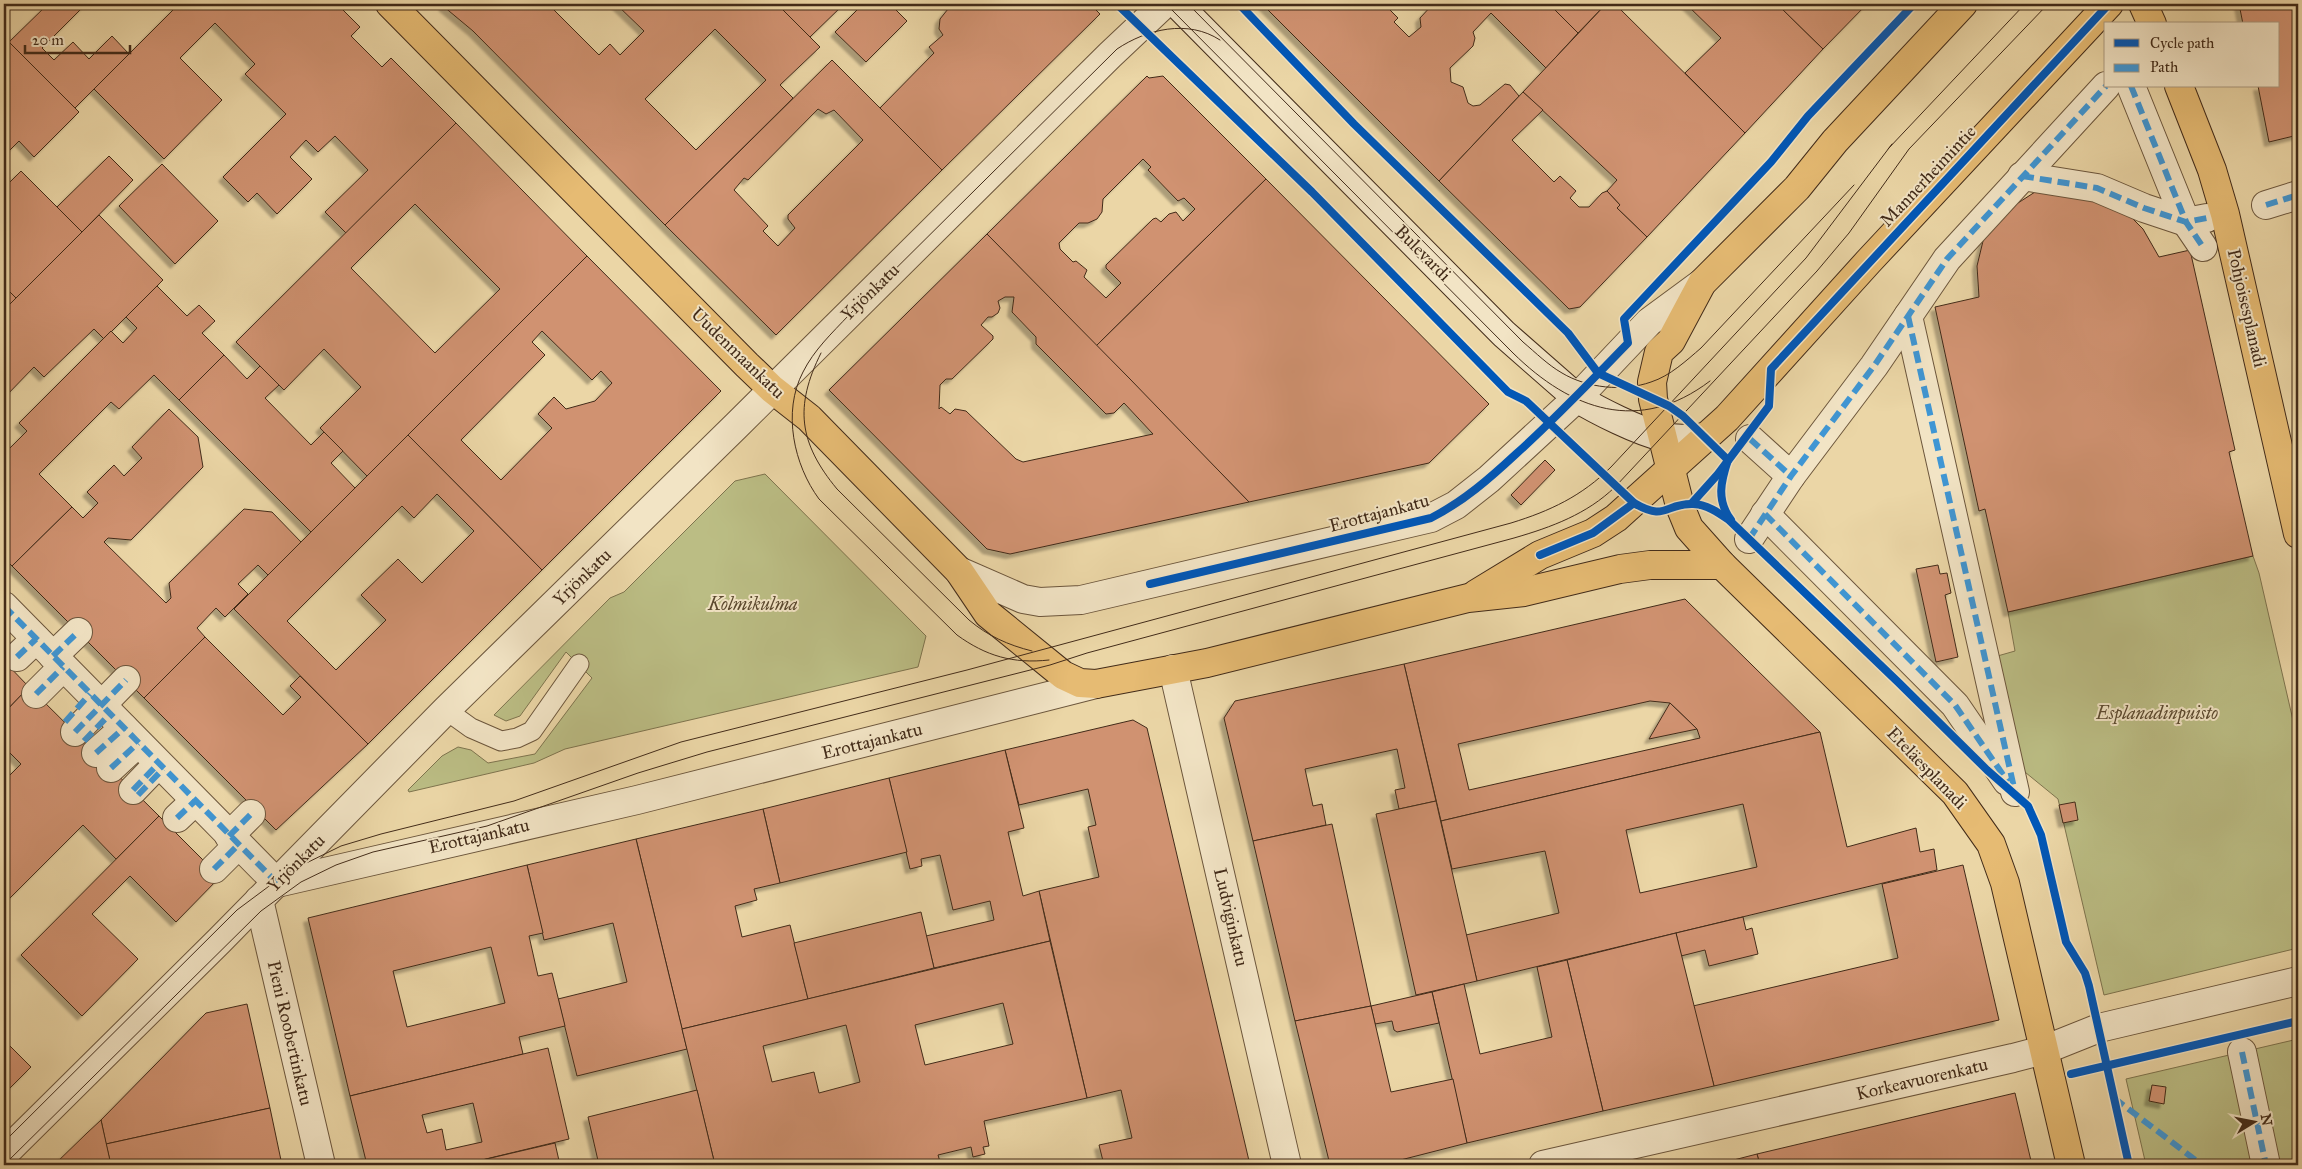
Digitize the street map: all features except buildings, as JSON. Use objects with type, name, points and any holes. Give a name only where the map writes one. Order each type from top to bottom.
[{"type":"main road","name":"Uudenmaankatu","points":[[390,4],[772,389],[816,425],[959,571],[994,620],[1063,675],[1080,683],[1096,684]]},
{"type":"main road","points":[[1670,469],[1653,399],[1652,382],[1654,367],[1659,352],[1671,341],[1702,282],[1797,188],[1836,141],[1963,4]]},
{"type":"main road","name":"Mannerheimintie","points":[[1670,469],[1727,418],[1868,262],[2108,4]]},
{"type":"main road","points":[[2143,4],[2151,22]]},
{"type":"main road","name":"Pohjoisesplanadi","points":[[2180,88],[2212,170],[2229,230],[2298,534]]},
{"type":"main road","name":"Eteläesplanadi","points":[[1670,469],[1680,506],[1689,528],[1722,565],[1955,793],[1984,830],[1999,861],[2005,882],[2071,1165]]},
{"type":"main road","name":"Erottajankatu","points":[[1468,598],[1540,556],[1593,533],[1634,503],[1670,469]]},
{"type":"main road","name":"Erottajankatu","points":[[1096,684],[1173,669],[1468,598],[1524,592],[1620,569],[1650,565],[1722,565]]},
{"type":"street","name":"Yrjönkatu","points":[[4,1154],[268,891],[446,710],[1164,4]]},
{"type":"street","name":"Bulevardi","points":[[1177,4],[1504,334],[1577,398],[1662,437],[1677,439],[1706,437]]},
{"type":"street","points":[[1748,538],[1791,476],[1874,366],[1947,259],[2104,88]]},
{"type":"street","points":[[2132,88],[2197,220],[2203,247]]},
{"type":"street","points":[[2022,176],[2097,188],[2144,208],[2197,220]]},
{"type":"street","points":[[2266,205],[2298,195]]},
{"type":"street","points":[[1577,398],[1649,322],[1702,282]]},
{"type":"street","points":[[1765,514],[1955,705],[2019,797],[1908,316]]},
{"type":"street","name":"Erottajankatu","points":[[959,571],[1023,599],[1040,602],[1081,600],[1431,518],[1456,505],[1489,479],[1577,398]]},
{"type":"street","points":[[1750,439],[1791,476]]},
{"type":"street","points":[[4,606],[42,655],[113,717],[161,766],[186,809],[241,848],[268,891]]},
{"type":"street","points":[[36,694],[42,655],[78,632]]},
{"type":"street","name":"Ludviginkatu","points":[[1173,669],[1287,1165]]},
{"type":"street","points":[[113,717],[86,744],[113,717],[126,680]]},
{"type":"street","name":"Erottajankatu","points":[[268,891],[1096,684]]},
{"type":"street","points":[[135,792],[161,766]]},
{"type":"street","points":[[214,869],[241,848],[251,814]]},
{"type":"street","name":"Pieni Roobertinkatu","points":[[268,891],[321,1165]]},
{"type":"street","name":"Korkeavuorenkatu","points":[[1543,1165],[2044,1050],[2099,1028],[2298,981]]},
{"type":"street","points":[[2242,1052],[2266,1165]]},
{"type":"lane","points":[[446,710],[471,728],[501,741],[517,738],[532,731],[579,664]]},
{"type":"green space","name":"Kolmikulma","points":[[765,474],[926,636],[918,667],[565,749],[534,763],[409,792],[408,790],[442,756],[458,747],[471,750],[488,763],[535,754],[592,678],[566,652],[520,716],[506,721],[494,715],[610,598],[624,592],[735,481]]},
{"type":"green space","name":"Esplanadinpuisto","points":[[2253,556],[2259,573],[2298,742],[2298,948],[2104,995],[2058,799],[2020,768],[1994,657],[2015,651],[2008,612]]},
{"type":"green space","points":[[2298,1039],[2298,1165],[2146,1165],[2126,1079]]},
{"type":"tram line","points":[[1166,4],[1513,353],[1535,373],[1558,389],[1582,401],[1607,409],[1632,411],[1657,407],[1684,398],[1710,381]]},
{"type":"tram line","points":[[1188,4],[1523,342],[1557,370],[1572,378],[1594,385],[1617,388],[1640,385],[1665,376],[1678,367],[1701,348],[1854,185]]},
{"type":"tram line","points":[[1888,149],[2025,4]]},
{"type":"tram line","points":[[4,1165],[261,911],[301,882],[336,865],[373,852],[487,826],[638,773],[707,752],[1050,665],[1087,653],[1514,538],[1555,524],[1581,512],[1615,487],[1817,271],[1849,233],[1909,149],[2048,4]]},
{"type":"tram line","points":[[1049,660],[1024,661],[1000,657],[979,648],[957,635],[819,499],[810,485],[797,454],[792,421],[793,404],[797,388],[812,356],[836,328],[1117,49],[1141,36],[1168,29],[1195,30],[1220,40]]},
{"type":"tram line","points":[[4,1142],[237,910],[288,872],[341,846],[381,834],[514,801],[681,742],[967,670],[1511,523],[1552,508],[1589,486],[1611,467],[1806,258],[1892,144]]},
{"type":"tram line","points":[[821,353],[812,372],[804,408],[808,440],[824,472],[837,489],[969,620],[983,631],[999,639],[1032,651]]},
{"type":"marked path","points":[[1749,539],[1791,476],[1874,366],[1947,259],[2104,88]]},
{"type":"marked path","points":[[2132,88],[2186,222],[2203,247]]},
{"type":"marked path","points":[[2022,176],[2097,188],[2144,208],[2186,222],[2207,218]]},
{"type":"marked path","points":[[2266,205],[2298,195]]},
{"type":"marked path","points":[[1908,316],[2015,792]]},
{"type":"marked path","points":[[1750,439],[1791,476]]},
{"type":"marked path","points":[[1765,514],[1955,705],[2008,782]]},
{"type":"marked path","points":[[4,606],[277,883]]},
{"type":"marked path","points":[[53,656],[78,632]]},
{"type":"marked path","points":[[17,657],[36,639]]},
{"type":"marked path","points":[[36,694],[63,667]]},
{"type":"marked path","points":[[75,732],[126,680]]},
{"type":"marked path","points":[[65,722],[90,694]]},
{"type":"marked path","points":[[84,741],[110,714]]},
{"type":"marked path","points":[[96,753],[124,728]]},
{"type":"marked path","points":[[111,768],[138,743]]},
{"type":"marked path","points":[[133,790],[158,764]]},
{"type":"marked path","points":[[138,795],[163,769]]},
{"type":"marked path","points":[[177,818],[195,801]]},
{"type":"marked path","points":[[229,836],[251,814]]},
{"type":"marked path","points":[[214,869],[238,845]]},
{"type":"marked path","points":[[2242,1052],[2266,1165]]},
{"type":"marked path","points":[[2114,1098],[2202,1165]]},
{"type":"cycle path","points":[[1117,4],[1312,192],[1508,392],[1526,401],[1634,503],[1653,511],[1665,510],[1684,504],[1698,504],[1712,509],[1729,520],[1987,770],[2028,806],[2041,835],[2066,942],[2085,973],[2089,986],[2129,1165]]},
{"type":"cycle path","points":[[1239,4],[1354,124],[1568,333],[1598,373],[1669,406],[1683,416],[1728,460],[1721,490],[1723,505],[1731,520]]},
{"type":"cycle path","points":[[1150,584],[1431,518],[1476,489],[1545,427],[1628,343],[1624,319],[1771,162],[1808,116],[1914,4]]},
{"type":"cycle path","points":[[1692,503],[1718,474],[1769,406],[1771,369],[2109,4]]},
{"type":"cycle path","points":[[1540,555],[1593,533],[1634,503]]},
{"type":"cycle path","points":[[2071,1074],[2298,1021]]}]
